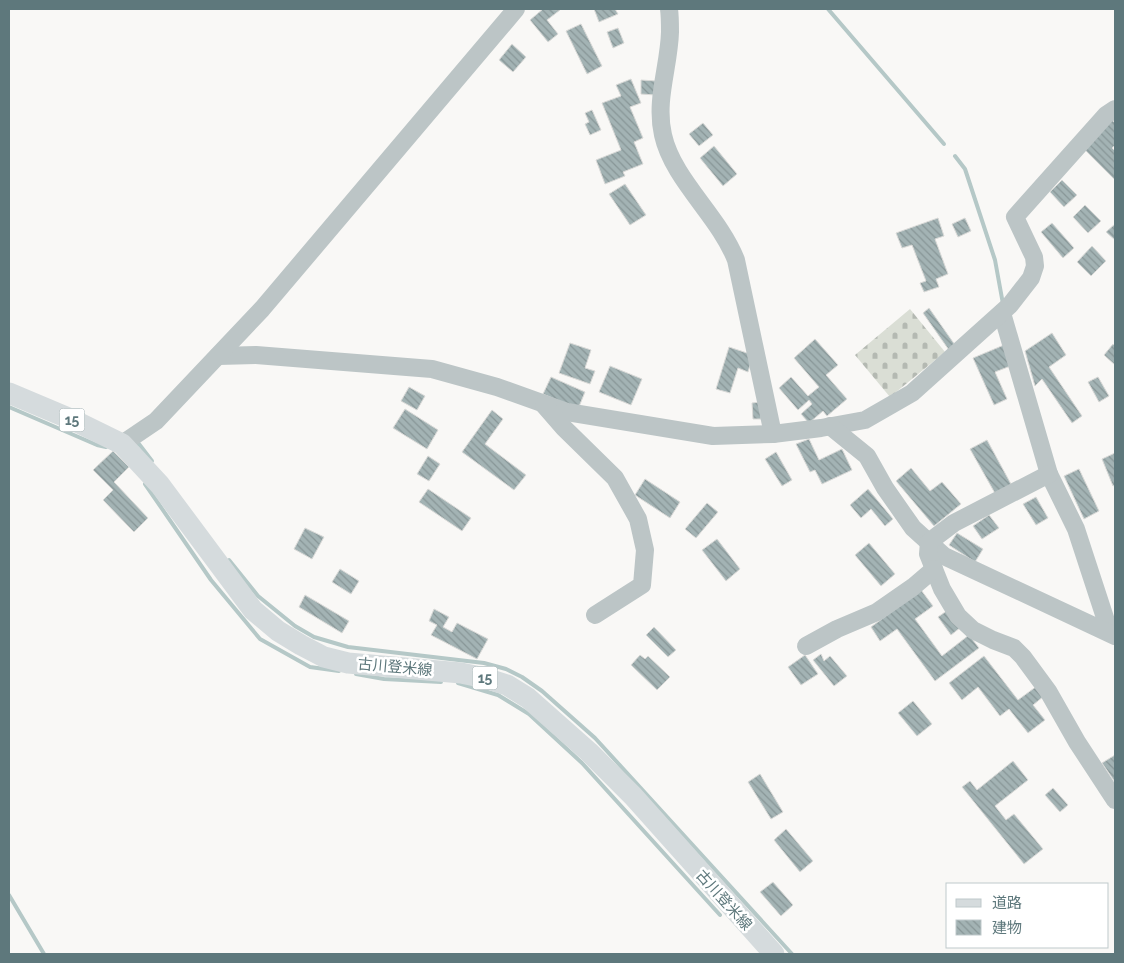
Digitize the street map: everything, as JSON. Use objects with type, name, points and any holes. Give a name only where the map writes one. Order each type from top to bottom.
[{"type":"main road","name":"古川登米線","points":[[9,393],[73,420],[122,444],[160,485],[253,610],[278,631],[324,657],[348,663],[461,673],[507,685],[528,698],[589,752],[633,796],[774,954]]},
{"type":"street","points":[[122,444],[156,421],[262,309],[516,9]]},
{"type":"street","points":[[669,9],[670,33],[660,106],[663,136],[676,166],[730,243],[736,260],[773,434]]},
{"type":"street","points":[[218,356],[256,355],[432,369],[497,387],[567,412],[712,436],[773,434],[865,420],[912,393],[1005,310],[1031,278],[1035,266],[1034,256],[1015,216],[1106,114],[1115,108]]},
{"type":"street","points":[[1005,310],[1049,474],[1076,530],[1112,634]]},
{"type":"street","points":[[542,403],[564,428],[615,478],[638,519],[645,550],[642,585],[595,615]]},
{"type":"street","points":[[830,426],[867,456],[890,496],[913,528],[944,556],[1112,634]]},
{"type":"street","points":[[1049,474],[954,523],[929,542],[928,554],[942,589],[958,616],[973,630],[1014,648],[1023,657],[1048,691],[1077,742],[1115,800]]},
{"type":"street","points":[[806,646],[837,629],[877,612],[934,569]]},
{"type":"green space","points":[[910,309],[945,352],[890,397],[855,355]]},
{"type":"building","points":[[543,9],[560,10],[547,20],[558,34],[548,42],[530,20]]},
{"type":"building","points":[[594,9],[615,9],[618,14],[599,22]]},
{"type":"building","points":[[581,24],[602,66],[587,74],[566,31]]},
{"type":"building","points":[[618,28],[624,43],[613,48],[607,32]]},
{"type":"building","points":[[512,44],[526,57],[513,72],[499,60]]},
{"type":"building","points":[[631,79],[641,103],[630,107],[643,138],[634,142],[643,164],[623,172],[625,176],[605,184],[596,160],[621,150],[602,103],[621,96],[616,85]]},
{"type":"building","points":[[641,80],[656,81],[656,95],[641,94]]},
{"type":"building","points":[[592,110],[601,130],[590,135],[585,124],[589,122],[585,113]]},
{"type":"building","points":[[1112,120],[1115,123],[1115,145],[1112,148],[1115,151],[1115,180],[1084,149]]},
{"type":"building","points":[[703,123],[713,135],[699,146],[689,134]]},
{"type":"building","points":[[714,146],[737,174],[723,186],[700,158]]},
{"type":"building","points":[[1062,180],[1077,195],[1064,207],[1050,192]]},
{"type":"building","points":[[625,184],[646,215],[630,225],[609,194]]},
{"type":"building","points":[[1085,205],[1101,221],[1088,233],[1073,217]]},
{"type":"building","points":[[938,218],[944,236],[935,239],[948,274],[936,279],[939,287],[924,292],[920,283],[926,281],[912,245],[902,248],[896,233]]},
{"type":"building","points":[[965,218],[971,231],[958,237],[952,224]]},
{"type":"building","points":[[1052,223],[1074,248],[1063,258],[1041,232]]},
{"type":"building","points":[[1115,224],[1115,240],[1106,232]]},
{"type":"building","points":[[1092,246],[1106,261],[1091,276],[1077,262]]},
{"type":"building","points":[[929,308],[955,345],[949,350],[923,313]]},
{"type":"building","points":[[1052,333],[1066,355],[1049,367],[1082,416],[1072,423],[1042,379],[1035,386],[1025,351]]},
{"type":"building","points":[[815,339],[838,365],[826,375],[847,399],[827,416],[823,411],[809,423],[801,414],[812,404],[809,400],[798,410],[779,388],[791,377],[808,396],[819,387],[794,358]]},
{"type":"building","points":[[570,343],[591,350],[585,368],[595,371],[590,384],[559,373]]},
{"type":"building","points":[[1113,344],[1115,346],[1115,365],[1104,355]]},
{"type":"building","points":[[1004,345],[1013,365],[995,372],[1007,399],[994,405],[973,358]]},
{"type":"building","points":[[729,347],[753,355],[748,372],[738,368],[730,393],[716,389]]},
{"type":"building","points":[[610,366],[642,379],[631,405],[599,392]]},
{"type":"building","points":[[551,377],[585,392],[578,409],[543,394]]},
{"type":"building","points":[[1098,377],[1109,396],[1099,402],[1088,382]]},
{"type":"building","points":[[409,387],[425,396],[417,410],[401,401]]},
{"type":"building","points":[[761,402],[761,419],[753,419],[752,403]]},
{"type":"building","points":[[405,409],[438,430],[427,449],[393,428]]},
{"type":"building","points":[[492,410],[503,419],[485,444],[526,475],[514,490],[462,452]]},
{"type":"building","points":[[809,439],[819,460],[842,449],[852,470],[822,484],[815,470],[810,472],[796,444]]},
{"type":"building","points":[[987,440],[1012,486],[996,495],[970,449]]},
{"type":"building","points":[[113,451],[129,467],[114,482],[148,518],[134,532],[103,500],[113,490],[93,470]]},
{"type":"building","points":[[776,452],[792,480],[782,486],[765,459]]},
{"type":"building","points":[[1115,453],[1115,485],[1113,486],[1102,459]]},
{"type":"building","points":[[428,456],[440,464],[429,481],[417,474]]},
{"type":"building","points":[[911,468],[930,491],[942,482],[961,504],[934,526],[896,481]]},
{"type":"building","points":[[1079,469],[1099,511],[1084,519],[1064,476]]},
{"type":"building","points":[[645,479],[680,502],[670,518],[635,495]]},
{"type":"building","points":[[428,489],[471,518],[462,531],[419,502]]},
{"type":"building","points":[[868,489],[893,519],[885,526],[871,509],[861,518],[850,505]]},
{"type":"building","points":[[1036,497],[1048,518],[1036,525],[1023,504]]},
{"type":"building","points":[[707,503],[718,512],[696,538],[685,529]]},
{"type":"building","points":[[989,515],[999,528],[982,539],[973,526]]},
{"type":"building","points":[[305,528],[324,537],[312,559],[294,549]]},
{"type":"building","points":[[957,533],[983,549],[975,562],[949,545]]},
{"type":"building","points":[[717,539],[740,569],[726,581],[702,550]]},
{"type":"building","points":[[869,543],[895,574],[881,586],[855,555]]},
{"type":"building","points":[[340,569],[359,581],[351,594],[332,582]]},
{"type":"building","points":[[921,590],[933,606],[915,619],[942,656],[969,635],[979,648],[935,681],[897,629],[880,641],[871,627]]},
{"type":"building","points":[[305,595],[349,621],[342,633],[299,607]]},
{"type":"building","points":[[434,609],[449,617],[443,627],[452,632],[457,623],[488,639],[477,659],[431,635],[437,625],[429,621]]},
{"type":"building","points":[[948,610],[961,627],[951,635],[938,617]]},
{"type":"building","points":[[654,627],[676,650],[668,657],[646,635]]},
{"type":"building","points":[[821,654],[824,661],[830,656],[847,676],[834,686],[813,660]]},
{"type":"building","points":[[640,655],[645,659],[648,656],[670,677],[657,690],[631,665]]},
{"type":"building","points":[[805,655],[818,674],[801,685],[788,667]]},
{"type":"building","points":[[984,656],[1018,700],[1037,686],[1044,696],[1033,705],[1045,720],[1028,733],[1009,709],[1000,716],[978,687],[962,700],[949,683]]},
{"type":"building","points":[[913,701],[932,724],[917,736],[898,713]]},
{"type":"building","points":[[1115,755],[1115,782],[1102,763]]},
{"type":"building","points":[[1013,761],[1028,780],[995,806],[1006,820],[1014,814],[1043,849],[1024,864],[962,787],[970,781],[977,790]]},
{"type":"building","points":[[760,774],[783,812],[771,819],[748,782]]},
{"type":"building","points":[[1053,788],[1068,805],[1060,812],[1045,795]]},
{"type":"building","points":[[786,829],[813,861],[800,872],[774,840]]},
{"type":"building","points":[[773,882],[793,905],[781,916],[760,892]]},
{"type":"waterway","points":[[828,9],[944,144]]},
{"type":"waterway","points":[[955,156],[965,169],[995,260],[1003,304]]},
{"type":"waterway","points":[[9,407],[97,445],[106,447]]},
{"type":"waterway","points":[[135,446],[139,444],[152,461]]},
{"type":"waterway","points":[[145,484],[211,580],[260,639],[310,667],[339,671]]},
{"type":"waterway","points":[[229,560],[258,596],[295,626],[314,637],[348,647],[484,663],[506,669],[522,677],[542,691],[595,738],[792,954]]},
{"type":"waterway","points":[[356,674],[384,679],[441,682]]},
{"type":"waterway","points":[[458,683],[498,695],[529,714],[582,763],[720,915]]},
{"type":"waterway","points":[[9,895],[44,954]]}]
